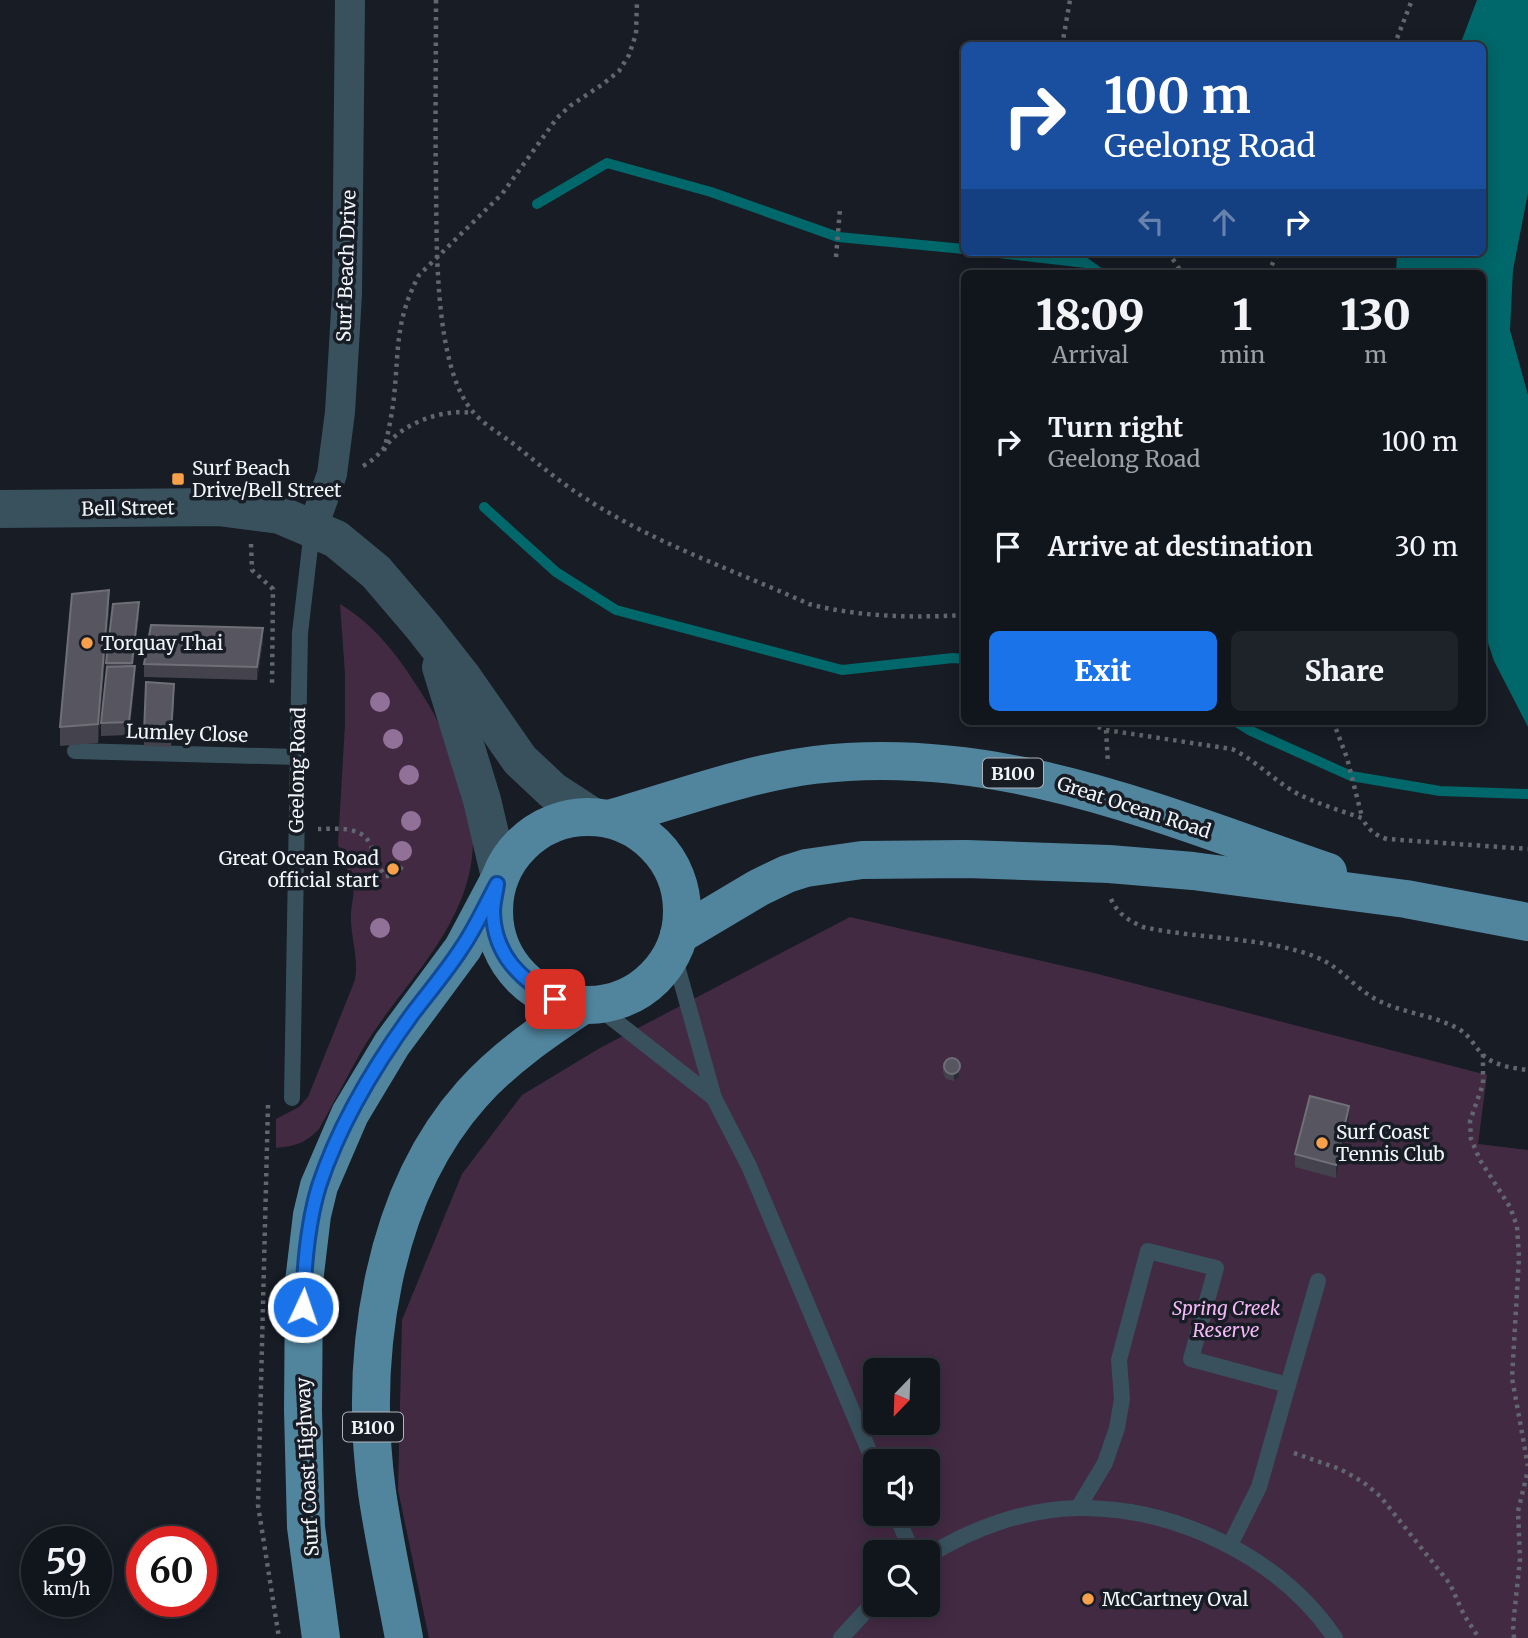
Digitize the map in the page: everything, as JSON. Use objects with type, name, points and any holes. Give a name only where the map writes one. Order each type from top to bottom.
[{"type":"main road","name":"Great Ocean Road","points":[[601,818],[783,770],[850,762],[921,761],[1036,777],[1101,794],[1406,898]]},
{"type":"main road","name":"B100","points":[[601,818],[566,820],[541,829],[519,846],[498,880],[493,912],[498,940],[511,965],[531,986],[555,999],[589,1005],[619,1000],[641,989],[659,972],[676,944]]},
{"type":"main road","points":[[601,818],[632,828],[653,843],[669,862],[679,886],[682,910],[676,944]]},
{"type":"main road","name":"Great Ocean Road","points":[[676,944],[758,888],[787,874],[862,860],[965,859],[1109,864],[1193,871],[1406,898],[1528,922]]},
{"type":"main road","name":"Surf Coast Highway","points":[[321,1638],[306,1527],[303,1410],[304,1282],[306,1252],[317,1196],[350,1114],[392,1044],[463,948],[498,880]]},
{"type":"main road","name":"B100","points":[[404,1638],[377,1490],[372,1416],[378,1306],[392,1249],[418,1177],[454,1116],[472,1094],[511,1057],[589,1005]]},
{"type":"street","name":"Surf Beach Drive","points":[[313,527],[332,474],[340,412],[347,294],[350,0]]},
{"type":"street","name":"Bell Street","points":[[0,509],[218,507],[280,515],[313,527],[336,539],[376,572],[463,678],[520,760],[553,790],[601,818]]},
{"type":"street","name":"Bell Street","points":[[423,627],[439,659],[456,711],[482,800],[498,880]]},
{"type":"lane","name":"Geelong Road","points":[[292,1098],[300,633],[313,527]]},
{"type":"lane","name":"Lumley Close","points":[[75,751],[298,757]]},
{"type":"lane","points":[[676,944],[714,1098],[749,1166],[868,1449]]},
{"type":"lane","points":[[589,1005],[714,1098]]},
{"type":"lane","points":[[1078,1508],[1105,1464],[1117,1428],[1122,1399],[1119,1360],[1148,1251],[1216,1268],[1191,1359],[1288,1385]]},
{"type":"lane","points":[[1230,1545],[1259,1487],[1318,1281]]},
{"type":"lane","points":[[940,1549],[962,1537],[1004,1521],[1040,1512],[1078,1508],[1149,1517],[1189,1528],[1230,1545],[1264,1566],[1294,1591],[1335,1638]]},
{"type":"lane","points":[[841,1638],[863,1614]]},
{"type":"path","points":[[436,0],[438,257],[446,348],[460,390],[474,414],[590,502],[649,534],[809,604],[844,611],[961,615]]},
{"type":"path","points":[[384,451],[394,398],[398,333],[419,275],[502,194],[557,118],[619,71],[629,55],[636,34],[637,0]]},
{"type":"path","points":[[1063,42],[1070,0]]},
{"type":"path","points":[[1396,42],[1412,0]]},
{"type":"path","points":[[836,257],[840,209]]},
{"type":"path","points":[[332,474],[364,465],[384,451],[392,440],[418,423],[447,412],[474,414]]},
{"type":"path","points":[[1093,725],[1106,730],[1232,749],[1300,795],[1362,818]]},
{"type":"path","points":[[1335,725],[1347,758],[1362,818],[1376,836],[1528,849]]},
{"type":"path","points":[[1106,730],[1108,771]]},
{"type":"path","points":[[295,828],[353,830],[363,835],[370,843],[385,876],[390,877],[399,872],[403,864]]},
{"type":"path","points":[[1109,864],[1112,902],[1117,911],[1135,923],[1158,930],[1292,950],[1316,957],[1340,970],[1374,998],[1456,1027],[1474,1041],[1483,1054],[1498,1064],[1528,1070]]},
{"type":"path","points":[[1483,1054],[1483,1084],[1470,1121],[1471,1139],[1480,1160],[1510,1206],[1517,1226],[1519,1257],[1512,1378],[1528,1468],[1518,1511],[1520,1559],[1514,1638]]},
{"type":"path","points":[[1291,1452],[1340,1469],[1380,1496],[1450,1584],[1464,1615],[1479,1638]]},
{"type":"green space","points":[[340,604],[380,637],[411,677],[435,716],[471,819],[471,864],[463,894],[451,922],[362,1050],[319,1129],[300,1143],[276,1148],[276,1119],[299,1107],[308,1097],[355,980],[356,963],[351,922],[352,881],[338,844],[345,724]]},
{"type":"green space","name":"Spring Creek Reserve","points":[[850,917],[1094,973],[1487,1075],[1478,1144],[1528,1150],[1528,1638],[429,1638],[398,1490],[402,1320],[462,1174],[522,1095],[600,1048]]},
{"type":"shaded area","points":[[1477,0],[1528,0],[1528,193],[1513,270],[1510,330],[1528,395],[1528,727],[1494,661],[1486,637],[1486,270],[1396,270],[1397,256],[1486,256],[1486,42],[1461,42]]},
{"type":"building","points":[[109,590],[98,724],[60,727],[72,594]]},
{"type":"building","points":[[139,602],[132,663],[106,663],[113,604]]},
{"type":"building","points":[[151,625],[263,628],[257,667],[144,664]]},
{"type":"building","points":[[135,666],[129,722],[101,723],[107,667]]},
{"type":"building","points":[[146,682],[174,684],[171,734],[144,733]]},
{"type":"building","points":[[952,1058],[958,1060],[958,1072],[952,1074],[946,1072],[944,1066],[946,1060]]},
{"type":"building","name":"Surf Coast Tennis Club","points":[[1310,1096],[1349,1106],[1336,1165],[1295,1154]]},
{"type":"waterway","points":[[537,204],[607,163],[711,192],[838,237],[961,249]]},
{"type":"waterway","points":[[1025,256],[1086,263],[1096,270]]},
{"type":"waterway","points":[[484,507],[556,572],[616,610],[842,670],[961,659]]},
{"type":"waterway","points":[[1241,725],[1351,776],[1440,791],[1528,794]]},
{"type":"place","name":"Surf Beach Drive/Bell Street","points":[[178,479]]},
{"type":"place","name":"Torquay Thai","points":[[87,643]]},
{"type":"place","name":"Great Ocean Road official start","points":[[393,869]]},
{"type":"place","name":"Surf Coast Tennis Club","points":[[1322,1143]]},
{"type":"place","name":"McCartney Oval","points":[[1088,1599]]},
{"type":"route","points":[[303,1307],[306,1252],[312,1215],[319,1186],[333,1151],[350,1114],[392,1044],[463,948],[497,884],[493,912],[498,940],[511,965],[531,986],[555,999]]}]
